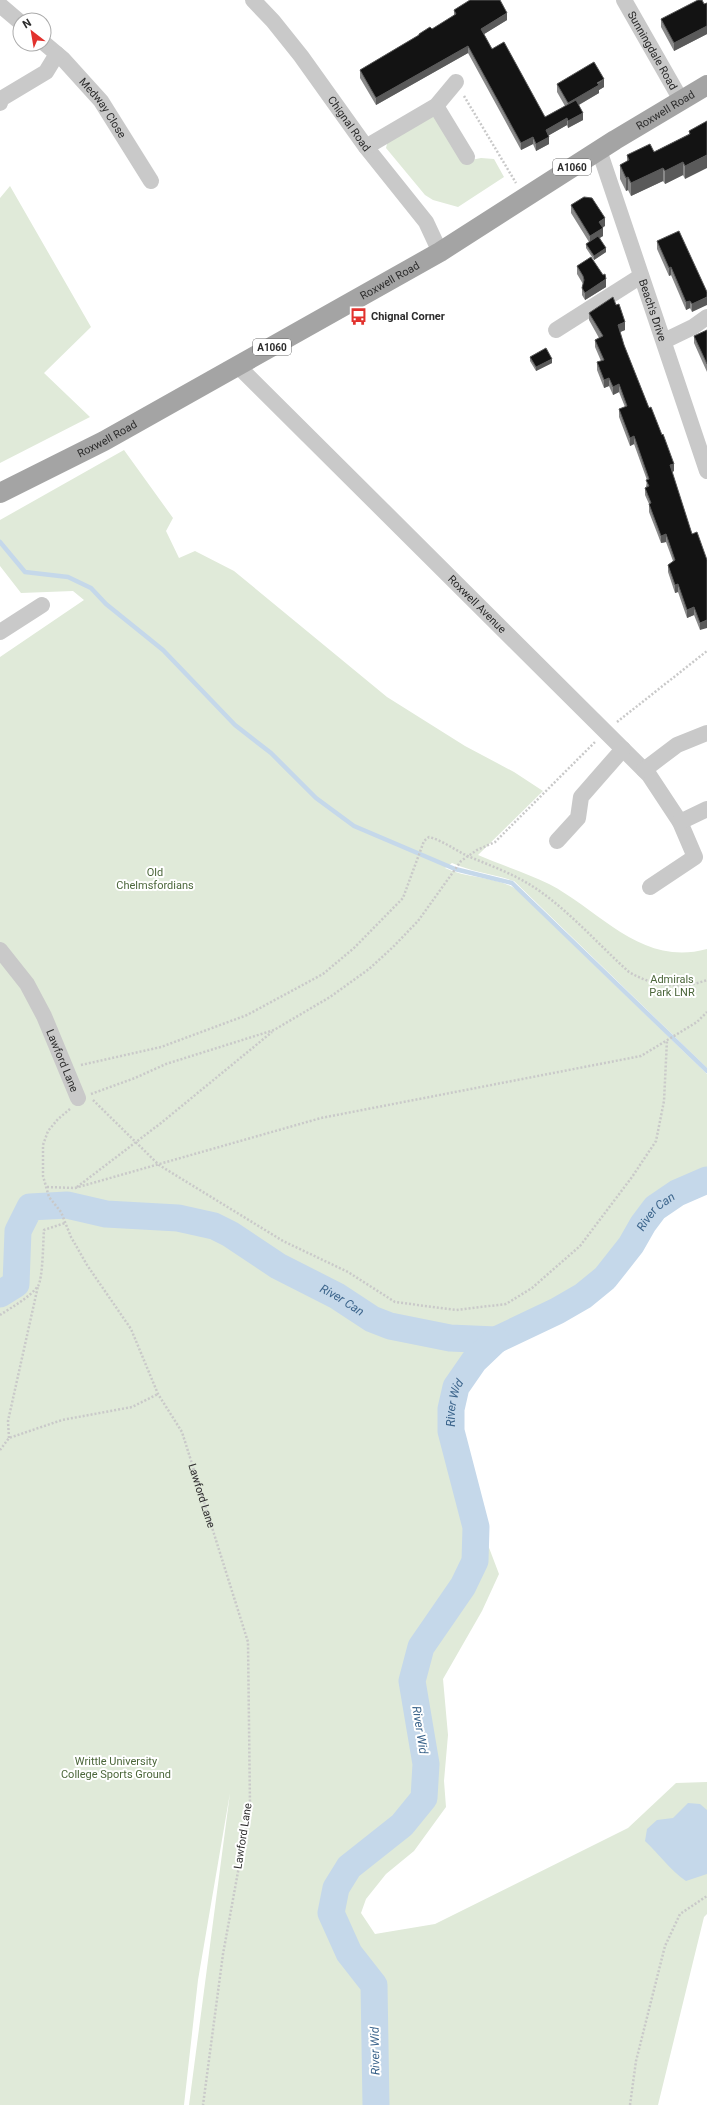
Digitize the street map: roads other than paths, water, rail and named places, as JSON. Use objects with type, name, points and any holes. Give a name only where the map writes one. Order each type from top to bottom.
[{"type":"main road","name":"Roxwell Road","points":[[0,493],[104,441],[239,367],[440,252],[599,150],[707,85]]},
{"type":"street","name":"Chignal Road","points":[[253,0],[273,20],[366,146],[426,222],[440,252]]},
{"type":"street","name":"Sunningdale Road","points":[[624,0],[681,100]]},
{"type":"street","points":[[0,5],[12,15]]},
{"type":"street","name":"Medway Close","points":[[52,50],[101,101],[151,182]]},
{"type":"street","points":[[0,103],[1,99],[46,72],[57,54]]},
{"type":"street","points":[[366,146],[436,106],[456,82]]},
{"type":"street","points":[[436,106],[467,157]]},
{"type":"street","name":"Beach's Drive","points":[[599,150],[707,471]]},
{"type":"street","points":[[556,330],[641,276]]},
{"type":"street","points":[[664,341],[693,327],[707,317]]},
{"type":"street","name":"Roxwell Avenue","points":[[239,367],[644,770],[680,822],[695,857],[650,887]]},
{"type":"street","points":[[0,632],[42,605]]},
{"type":"street","points":[[644,770],[677,745],[707,732]]},
{"type":"street","points":[[557,841],[578,818],[581,797],[623,749]]},
{"type":"street","points":[[680,822],[707,809]]},
{"type":"street","name":"Lawford Lane","points":[[0,950],[27,984],[44,1016],[55,1046],[67,1067],[78,1098]]},
{"type":"water","points":[[688,1803],[700,1804],[707,1810],[707,1874],[686,1881],[680,1877],[645,1841],[647,1829],[657,1820],[673,1818]]},
{"type":"waterway","points":[[0,542],[25,572],[68,577],[91,588],[106,604],[163,650],[235,725],[271,753],[316,798],[354,826],[455,869],[512,883],[707,1071]]},
{"type":"waterway","name":"River Can","points":[[0,1294],[16,1284],[18,1231],[30,1207],[67,1205],[106,1214],[178,1218],[214,1226],[230,1234],[278,1266],[337,1296],[372,1319],[390,1326],[450,1338],[496,1340],[557,1311],[583,1296],[605,1278],[631,1245],[643,1224],[655,1208],[677,1193],[707,1180]]},
{"type":"waterway","name":"River Wid","points":[[376,2105],[374,1985],[349,1953],[331,1913],[336,1888],[349,1867],[402,1825],[424,1798],[426,1764],[412,1681],[421,1647],[463,1586],[475,1561],[476,1527],[451,1431],[451,1409],[456,1387],[474,1361],[496,1340]]},
{"type":"place","name":"Chignal Corner","points":[[358,316]]},
{"type":"park label","name":"Old Chelmsfordians","points":[[155,878]]},
{"type":"park label","name":"Admirals Park LNR","points":[[672,985]]},
{"type":"park label","name":"Writtle University College Sports Ground","points":[[116,1767]]}]
